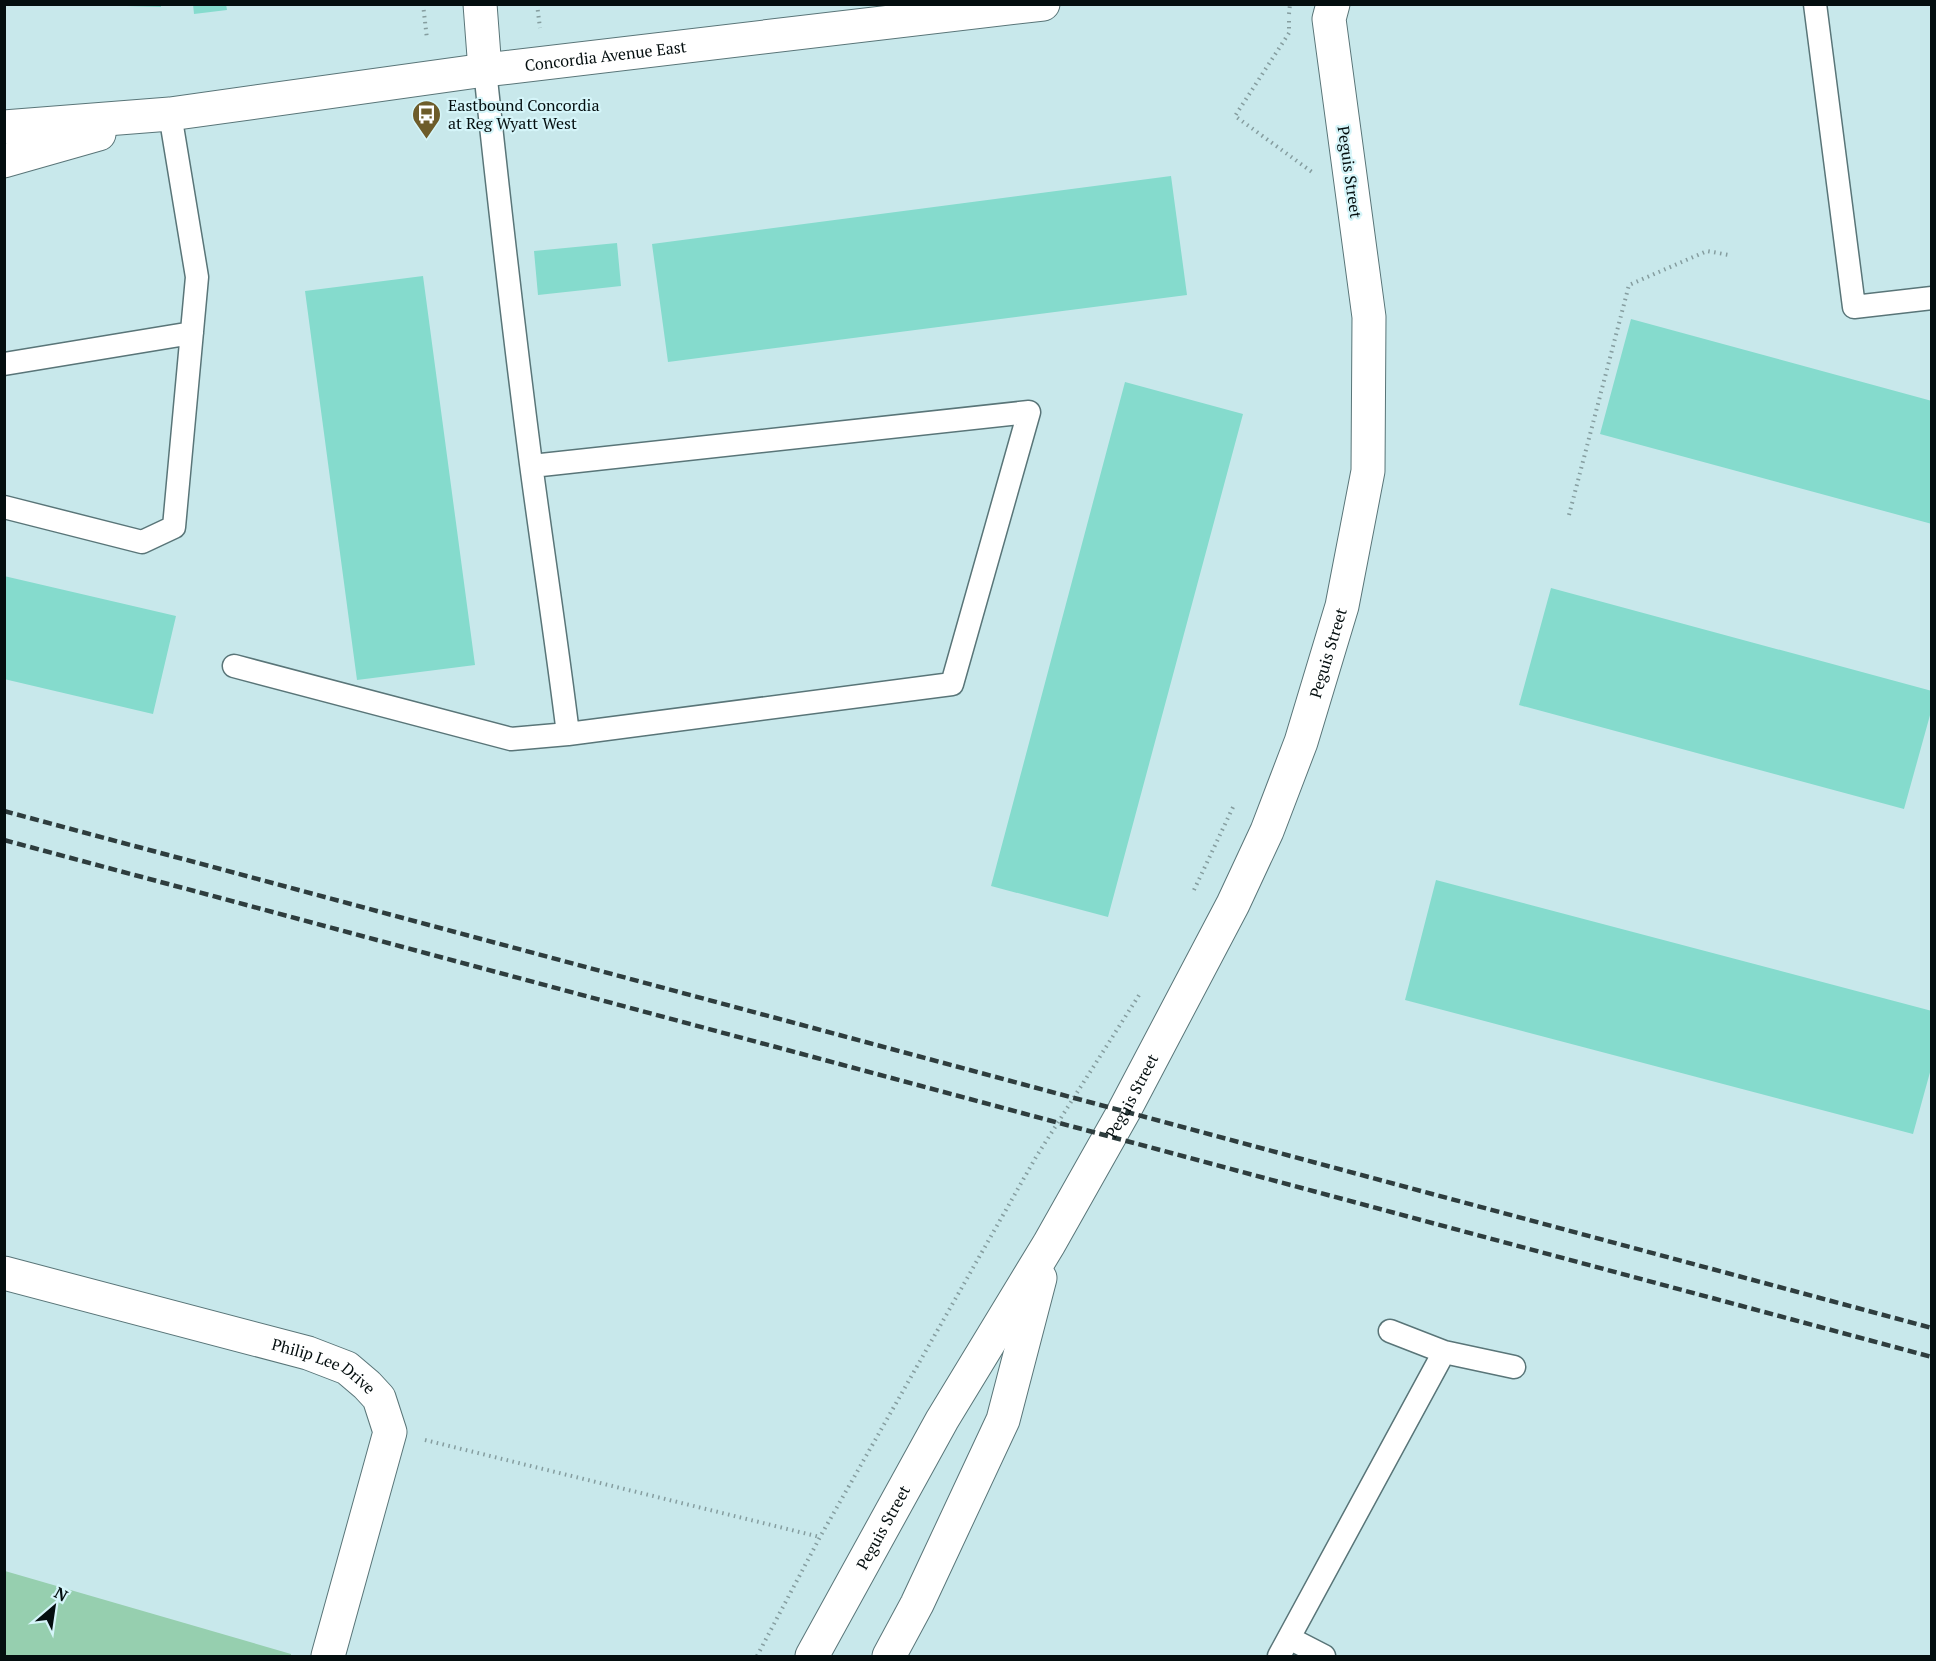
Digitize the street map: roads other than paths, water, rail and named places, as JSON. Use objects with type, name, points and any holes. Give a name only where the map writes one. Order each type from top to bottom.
[{"type":"street","points":[[480,4],[485,70]]},
{"type":"street","name":"Concordia Avenue East","points":[[4,127],[170,114],[485,70],[1043,4]]},
{"type":"street","name":"Peguis Street","points":[[812,1656],[942,1420],[1049,1244],[1124,1111],[1242,883],[1301,742],[1342,606],[1368,471],[1369,317],[1329,20],[1333,4]]},
{"type":"street","name":"Concordia Avenue East","points":[[4,160],[170,114]]},
{"type":"street","name":"Peguis Street","points":[[889,1656],[917,1604],[1003,1420],[1049,1244]]},
{"type":"street","name":"Philip Lee Drive","points":[[4,1273],[308,1353],[347,1368],[379,1398],[390,1432],[328,1656]]},
{"type":"lane","points":[[1815,4],[1854,308],[1932,298]]},
{"type":"lane","points":[[485,70],[532,466],[552,598],[568,734]]},
{"type":"lane","points":[[4,507],[142,542],[174,527],[197,277],[170,114]]},
{"type":"lane","points":[[4,364],[192,333]]},
{"type":"lane","points":[[234,666],[511,739],[568,734],[952,684],[1029,412],[532,466]]},
{"type":"lane","points":[[1390,1331],[1444,1352],[1514,1367]]},
{"type":"lane","points":[[1324,1656],[1284,1647],[1444,1352]]},
{"type":"railway","points":[[4,811],[1932,1328]]},
{"type":"railway","points":[[4,840],[1932,1357]]},
{"type":"place","name":"Eastbound Concordia at Reg Wyatt West","points":[[427,140]]}]
